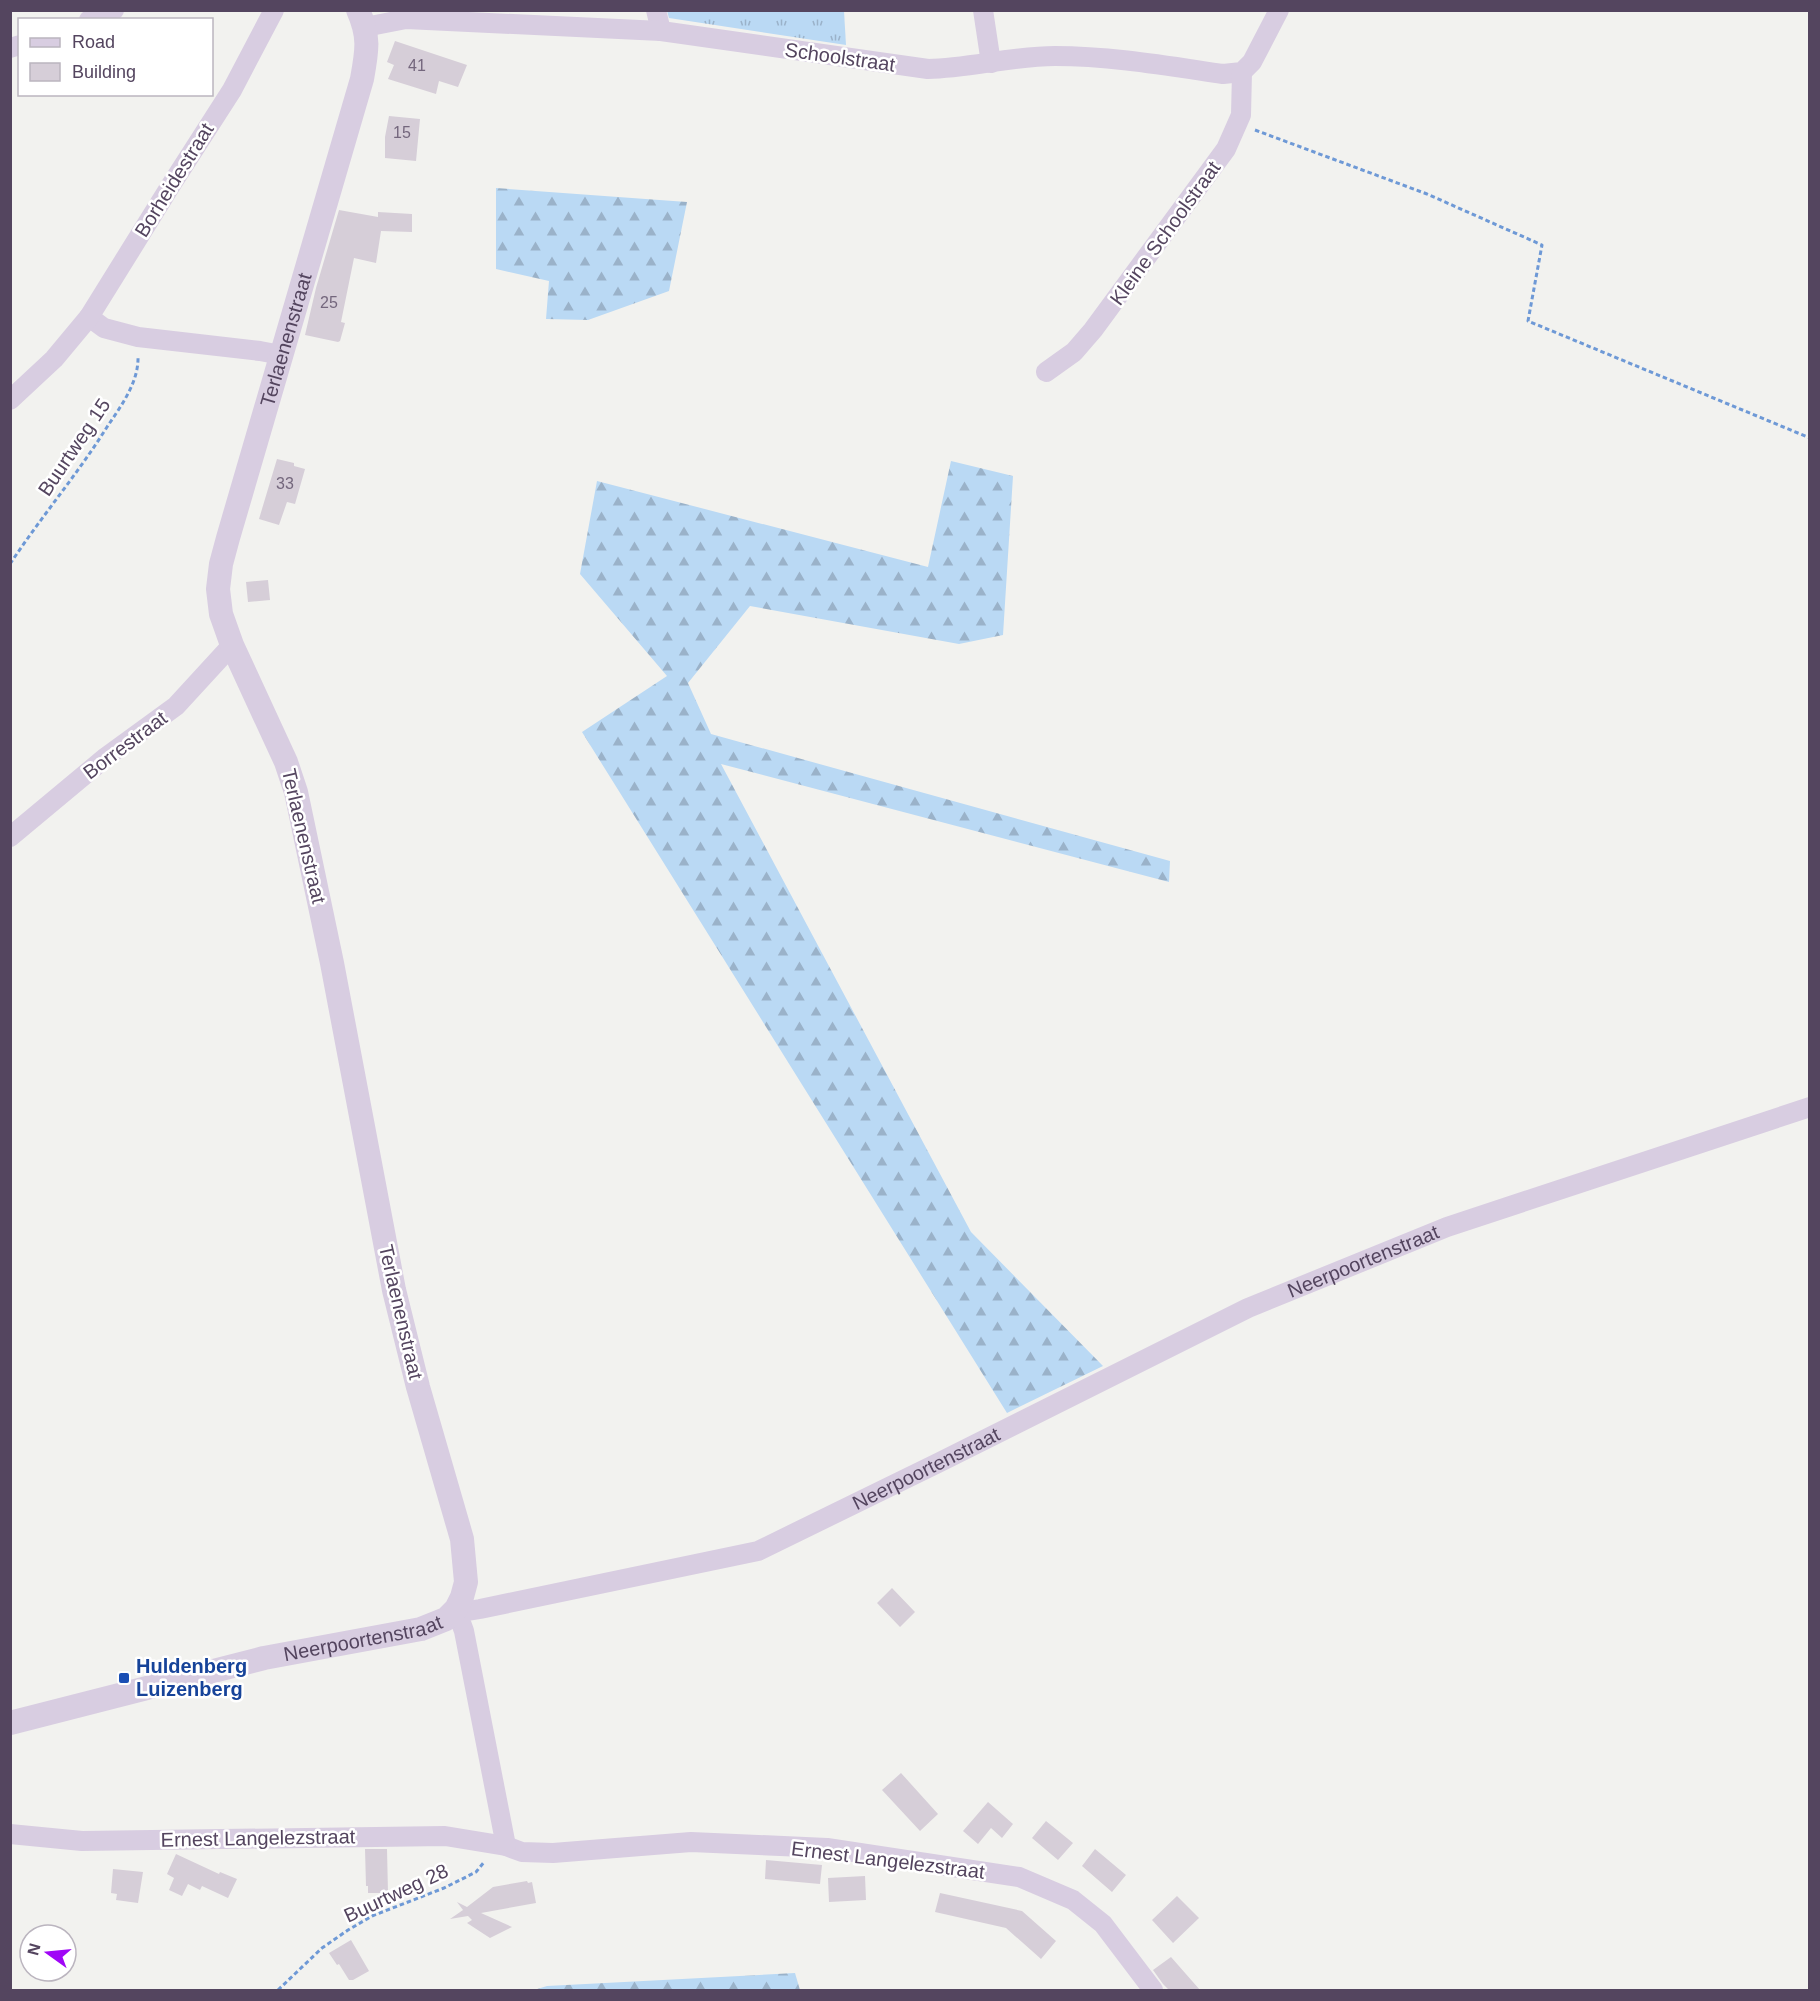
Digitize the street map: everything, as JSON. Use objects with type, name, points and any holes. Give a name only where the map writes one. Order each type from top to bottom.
[{"type":"street","points":[[94,18],[114,10]]},
{"type":"street","name":"Borheidestraat","points":[[10,400],[54,359],[89,317],[232,90],[274,10]]},
{"type":"street","points":[[656,10],[661,32]]},
{"type":"street","points":[[983,10],[991,63]]},
{"type":"street","points":[[1242,72],[1252,62],[1279,10]]},
{"type":"street","name":"Schoolstraat","points":[[362,19],[406,19],[661,32],[928,69],[953,69],[1054,56],[1111,59],[1223,74],[1242,72]]},
{"type":"street","name":"Terlaenenstraat","points":[[362,19],[368,47],[362,79],[221,564],[218,589],[221,614],[231,645],[276,736],[296,792],[332,963],[394,1290],[418,1387],[462,1539],[466,1582],[456,1609]]},
{"type":"street","name":"Kleine Schoolstraat","points":[[1046,372],[1074,352],[1093,330],[1226,149],[1241,115],[1242,72]]},
{"type":"street","points":[[89,317],[104,328],[138,337],[281,355]]},
{"type":"street","name":"Borrestraat","points":[[10,837],[106,757],[176,705],[231,645]]},
{"type":"street","name":"Neerpoortenstraat","points":[[10,1723],[264,1658],[421,1629],[446,1619],[456,1609],[468,1611],[480,1609],[758,1551],[1248,1308],[1447,1227],[1809,1107]]},
{"type":"street","points":[[456,1609],[464,1631],[499,1845]]},
{"type":"street","name":"Ernest Langelezstraat","points":[[10,1834],[82,1841],[446,1836],[499,1845],[522,1852],[553,1854],[692,1842],[827,1848],[1019,1877],[1073,1900],[1103,1924],[1153,1990]]},
{"type":"path","points":[[1238,123],[1427,194],[1542,245],[1528,321],[1809,438]]},
{"type":"path","name":"Buurtweg 15","points":[[10,564],[84,465],[127,396],[138,365],[138,337]]},
{"type":"path","name":"Buurtweg 28","points":[[278,1990],[322,1948],[348,1930],[372,1916],[444,1888],[476,1872],[499,1845]]},
{"type":"green space","points":[[667,11],[844,11],[846,45],[669,18]]},
{"type":"green space","points":[[496,188],[687,202],[669,291],[588,320],[546,319],[549,281],[496,269]]},
{"type":"green space","points":[[951,461],[1013,476],[1003,635],[959,644],[750,606],[688,683],[711,734],[1170,861],[1169,882],[721,764],[971,1232],[1103,1366],[1007,1413],[582,732],[667,676],[580,574],[597,481],[928,567]]},
{"type":"green space","points":[[795,1973],[800,1990],[534,1990],[547,1986]]},
{"type":"building","points":[[395,41],[467,65],[458,87],[439,81],[436,94],[388,79],[394,65],[387,62]]},
{"type":"building","points":[[389,116],[420,119],[416,161],[385,158],[385,137]]},
{"type":"building","points":[[339,210],[378,217],[378,212],[412,214],[412,232],[381,231],[376,263],[354,258],[341,322],[345,323],[338,342],[305,335]]},
{"type":"building","points":[[277,459],[294,463],[294,466],[305,469],[295,504],[287,502],[279,525],[259,519]]},
{"type":"building","points":[[268,580],[270,600],[248,602],[246,582]]},
{"type":"building","points":[[892,1588],[915,1612],[900,1627],[877,1603]]},
{"type":"building","points":[[901,1773],[938,1814],[920,1831],[882,1790]]},
{"type":"building","points":[[988,1802],[1013,1824],[1002,1838],[991,1828],[978,1844],[963,1831]]},
{"type":"building","points":[[1046,1821],[1073,1843],[1058,1860],[1032,1838]]},
{"type":"building","points":[[365,1849],[387,1849],[388,1893],[368,1893]]},
{"type":"building","points":[[1095,1849],[1126,1875],[1112,1892],[1082,1866]]},
{"type":"building","points":[[176,1854],[219,1874],[220,1872],[237,1879],[228,1898],[202,1886],[200,1890],[188,1884],[182,1896],[169,1890],[174,1878],[167,1874]]},
{"type":"building","points":[[766,1860],[822,1865],[820,1884],[765,1879]]},
{"type":"building","points":[[113,1869],[143,1872],[138,1903],[116,1900],[117,1894],[111,1893]]},
{"type":"building","points":[[865,1876],[866,1900],[829,1902],[828,1878]]},
{"type":"building","points":[[532,1882],[536,1903],[481,1913],[512,1927],[490,1938],[467,1923],[472,1920],[468,1916],[450,1919],[463,1910],[457,1902],[467,1907],[493,1887]]},
{"type":"building","points":[[940,1893],[1022,1911],[1056,1941],[1041,1959],[1006,1928],[935,1912]]},
{"type":"building","points":[[1177,1896],[1199,1918],[1173,1943],[1152,1920]]},
{"type":"building","points":[[351,1940],[369,1971],[349,1980],[329,1953]]},
{"type":"building","points":[[1171,1957],[1200,1990],[1169,1990],[1163,1984],[1153,1970]]},
{"type":"place","name":"Huldenberg Luizenberg","points":[[124,1678]]}]
